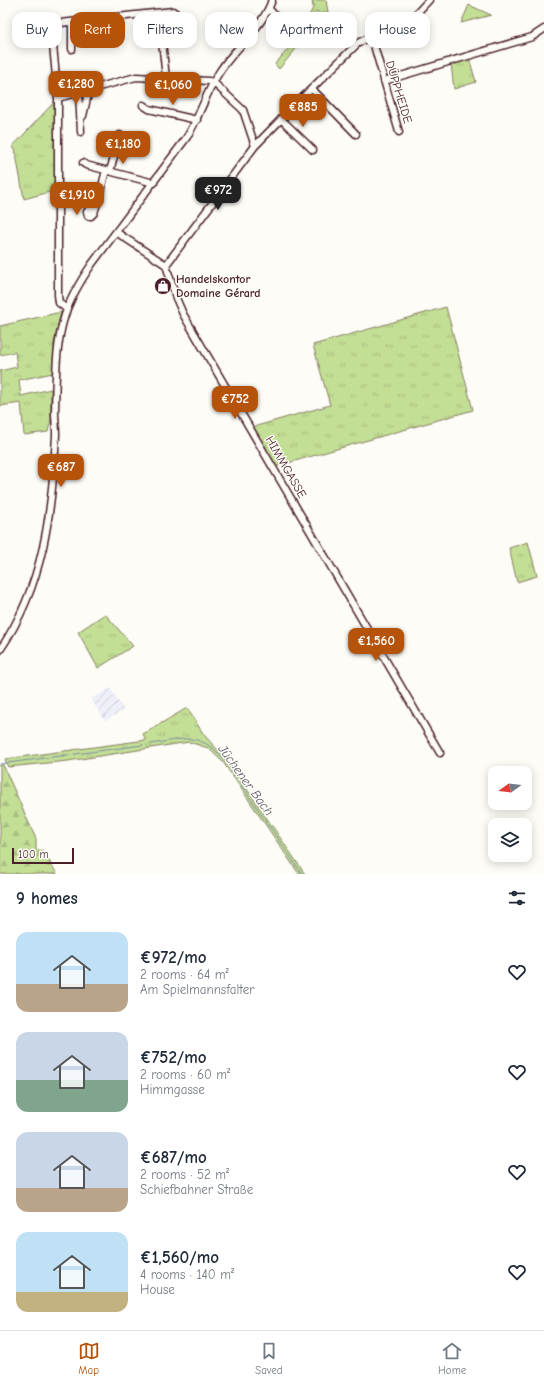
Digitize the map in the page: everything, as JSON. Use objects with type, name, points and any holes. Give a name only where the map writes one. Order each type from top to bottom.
[{"type":"street","points":[[0,650],[14,628],[27,602],[41,560],[45,542],[52,491],[56,434],[55,413],[58,353],[61,330],[67,309],[81,280],[187,137],[213,82],[226,62],[261,22],[269,9],[272,0]]},
{"type":"street","points":[[418,12],[429,0]]},
{"type":"street","points":[[269,9],[272,12]]},
{"type":"street","points":[[160,12],[174,12]]},
{"type":"street","points":[[67,309],[59,303],[58,295],[58,98],[51,24],[70,22]]},
{"type":"street","points":[[384,82],[532,37],[544,29]]},
{"type":"street","points":[[116,232],[166,265],[255,146],[353,47],[365,40]]},
{"type":"street","points":[[163,48],[166,78]]},
{"type":"street","name":"DÜPPHEIDE","points":[[374,48],[399,132]]},
{"type":"street","points":[[58,98],[133,77],[213,82],[243,110],[255,146]]},
{"type":"street","points":[[312,89],[356,134]]},
{"type":"street","points":[[80,125],[89,90]]},
{"type":"street","points":[[80,93],[80,132]]},
{"type":"street","points":[[143,105],[149,109],[196,120]]},
{"type":"street","points":[[281,119],[313,150]]},
{"type":"street","points":[[100,194],[120,135]]},
{"type":"street","points":[[83,163],[154,182]]},
{"type":"street","name":"HIMMGASSE","points":[[166,265],[176,298],[183,314],[440,753]]},
{"type":"shaded area","points":[[110,688],[124,710],[105,721],[91,699]]},
{"type":"green space","points":[[312,0],[326,0],[328,12],[311,12],[313,8]]},
{"type":"green space","points":[[469,5],[491,15],[461,23]]},
{"type":"green space","points":[[289,48],[297,48],[279,69],[275,64]]},
{"type":"green space","points":[[469,58],[476,82],[454,89],[451,64]]},
{"type":"green space","points":[[58,98],[57,190],[24,199],[15,149],[12,147]]},
{"type":"green space","points":[[446,307],[473,410],[274,467],[253,427],[330,405],[313,345]]},
{"type":"green space","points":[[61,312],[54,343],[53,373],[19,380],[21,396],[51,389],[51,419],[48,432],[24,435],[21,403],[0,406],[0,371],[17,367],[15,352],[0,355],[0,326]]},
{"type":"green space","points":[[528,542],[537,576],[517,582],[509,548]]},
{"type":"green space","points":[[105,614],[133,646],[98,668],[78,632]]},
{"type":"green space","points":[[187,708],[204,735],[227,760],[305,874],[299,874],[223,762],[208,748],[189,742],[68,761],[8,767],[5,759],[146,740],[143,734]]},
{"type":"green space","points":[[0,765],[3,765],[4,767],[36,839],[36,849],[43,851],[57,874],[0,874]]},
{"type":"waterway","name":"Jüchener Bach","points":[[151,744],[190,739],[198,740],[214,749],[223,758],[302,874]]},
{"type":"waterway","name":"Jüchener Bach","points":[[0,764],[143,745]]},
{"type":"place","name":"Handelskontor Domaine Gérard","points":[[163,286]]}]
